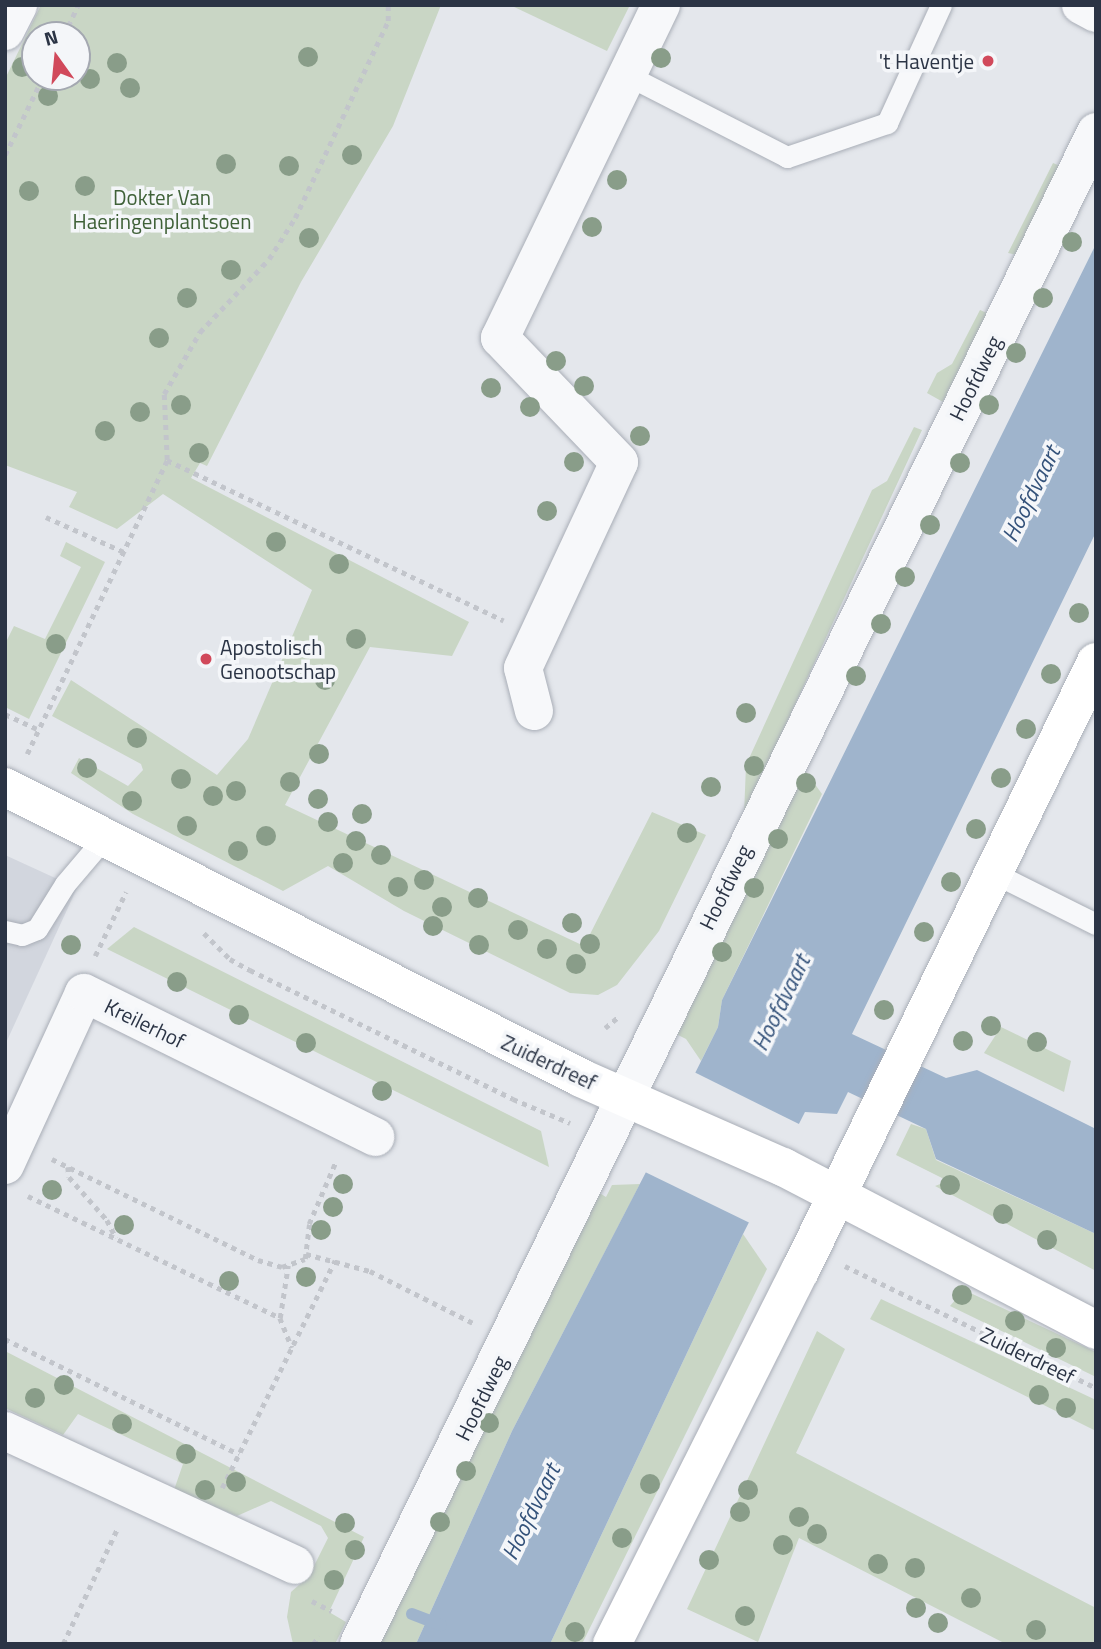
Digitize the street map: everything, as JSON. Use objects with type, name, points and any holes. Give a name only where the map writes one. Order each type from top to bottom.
[{"type":"street","points":[[5,31],[18,5]]},
{"type":"street","points":[[534,711],[523,668],[535,637],[619,462],[500,338],[661,5]]},
{"type":"street","points":[[1081,5],[1096,13]]},
{"type":"street","name":"Hoofdweg","points":[[359,1644],[548,1264],[625,1096],[1096,132]]},
{"type":"street","points":[[612,1644],[912,1041],[1096,662]]},
{"type":"street","name":"Zuiderdreef","points":[[5,787],[267,923],[625,1096],[783,1167],[1096,1330]]},
{"type":"street","name":"Kreilerhof","points":[[13,1165],[84,993],[364,1131]]},
{"type":"street","points":[[5,1431],[134,1493],[295,1565]]},
{"type":"lane","points":[[627,75],[787,157],[887,123],[941,5]]},
{"type":"lane","points":[[5,931],[22,935],[37,929],[65,884],[104,838]]},
{"type":"lane","points":[[994,873],[1096,924]]},
{"type":"path","points":[[71,21],[78,5]]},
{"type":"path","points":[[5,714],[37,729],[167,460],[164,394],[200,332],[269,259],[295,218],[388,21],[388,5]]},
{"type":"path","points":[[5,155],[36,91]]},
{"type":"path","points":[[167,460],[535,637]]},
{"type":"path","points":[[46,517],[124,552]]},
{"type":"path","points":[[84,993],[84,979],[131,882]]},
{"type":"path","points":[[605,1028],[619,1016]]},
{"type":"path","points":[[306,1254],[309,1224],[364,1131]]},
{"type":"path","points":[[13,1165],[68,1167],[258,1259],[288,1266],[306,1254],[370,1271],[480,1326]]},
{"type":"path","points":[[13,1165],[117,1239],[280,1318]]},
{"type":"path","points":[[68,1167],[69,1177],[107,1220],[117,1239]]},
{"type":"path","points":[[205,1525],[335,1260]]},
{"type":"path","points":[[288,1266],[280,1318],[292,1348]]},
{"type":"path","name":"Zuiderdreef","points":[[846,1268],[1096,1388]]},
{"type":"path","points":[[5,1339],[239,1454]]},
{"type":"path","points":[[63,1644],[134,1493]]},
{"type":"shaded area","points":[[5,855],[77,888],[5,1045]]},
{"type":"green space","name":"Dokter Van Haeringenplantsoen","points":[[41,5],[441,5],[393,126],[301,282],[207,466],[200,463],[191,478],[469,622],[452,656],[370,647],[285,805],[584,946],[652,812],[706,835],[659,931],[617,985],[598,995],[570,993],[404,911],[328,866],[283,891],[133,814],[71,773],[79,758],[128,786],[143,770],[141,764],[52,716],[71,680],[217,775],[248,739],[312,590],[163,494],[117,529],[69,507],[77,492],[5,465],[5,79],[21,46],[21,91],[91,91],[91,21],[33,21]]},
{"type":"green space","points":[[510,5],[630,5],[607,51]]},
{"type":"green space","points":[[1053,163],[1060,166],[1017,255],[1008,253]]},
{"type":"green space","points":[[980,310],[987,313],[943,402],[927,393],[937,373],[952,364]]},
{"type":"green space","points":[[914,427],[922,430],[744,815],[746,765],[872,490],[887,481]]},
{"type":"green space","points":[[66,542],[105,562],[29,719],[5,707],[5,644],[14,626],[45,639],[81,567],[60,556]]},
{"type":"green space","points":[[804,769],[822,794],[722,1000],[718,1027],[701,1061],[686,1039],[674,1033]]},
{"type":"green space","points":[[134,927],[541,1131],[549,1167],[107,949]]},
{"type":"green space","points":[[1001,1027],[1071,1061],[1064,1092],[984,1053]]},
{"type":"green space","points":[[911,1124],[926,1129],[936,1160],[1096,1234],[1096,1271],[935,1186],[948,1181],[896,1155]]},
{"type":"green space","points":[[640,1184],[512,1431],[416,1644],[371,1644],[596,1191],[606,1197],[612,1185]]},
{"type":"green space","points":[[743,1234],[767,1269],[582,1644],[550,1644]]},
{"type":"green space","points":[[964,1290],[1096,1352],[1096,1377],[950,1306]]},
{"type":"green space","points":[[881,1299],[1096,1400],[1096,1431],[870,1319]]},
{"type":"green space","points":[[817,1331],[845,1349],[796,1453],[1096,1608],[1096,1644],[1006,1644],[799,1538],[758,1642],[687,1609]]},
{"type":"green space","points":[[5,1351],[364,1537],[329,1612],[346,1622],[335,1644],[293,1644],[287,1617],[291,1592],[309,1576],[328,1538],[321,1526],[271,1501],[237,1516],[174,1490],[183,1464],[78,1414],[63,1435],[5,1408]]},
{"type":"water","name":"Hoofdvaart","points":[[1096,244],[1096,532],[852,1034],[946,1078],[977,1070],[1096,1129],[1096,1234],[936,1159],[926,1129],[848,1092],[837,1114],[805,1112],[743,1234],[550,1644],[416,1644],[512,1431],[718,1027],[722,1000]]},
{"type":"pier","points":[[692,1071],[801,1125],[752,1224],[643,1171]]},
{"type":"waterway","points":[[412,1614],[441,1625]]},
{"type":"place","name":"'t Haventje","points":[[988,61]]},
{"type":"place","name":"Apostolisch Genootschap","points":[[206,659]]}]
